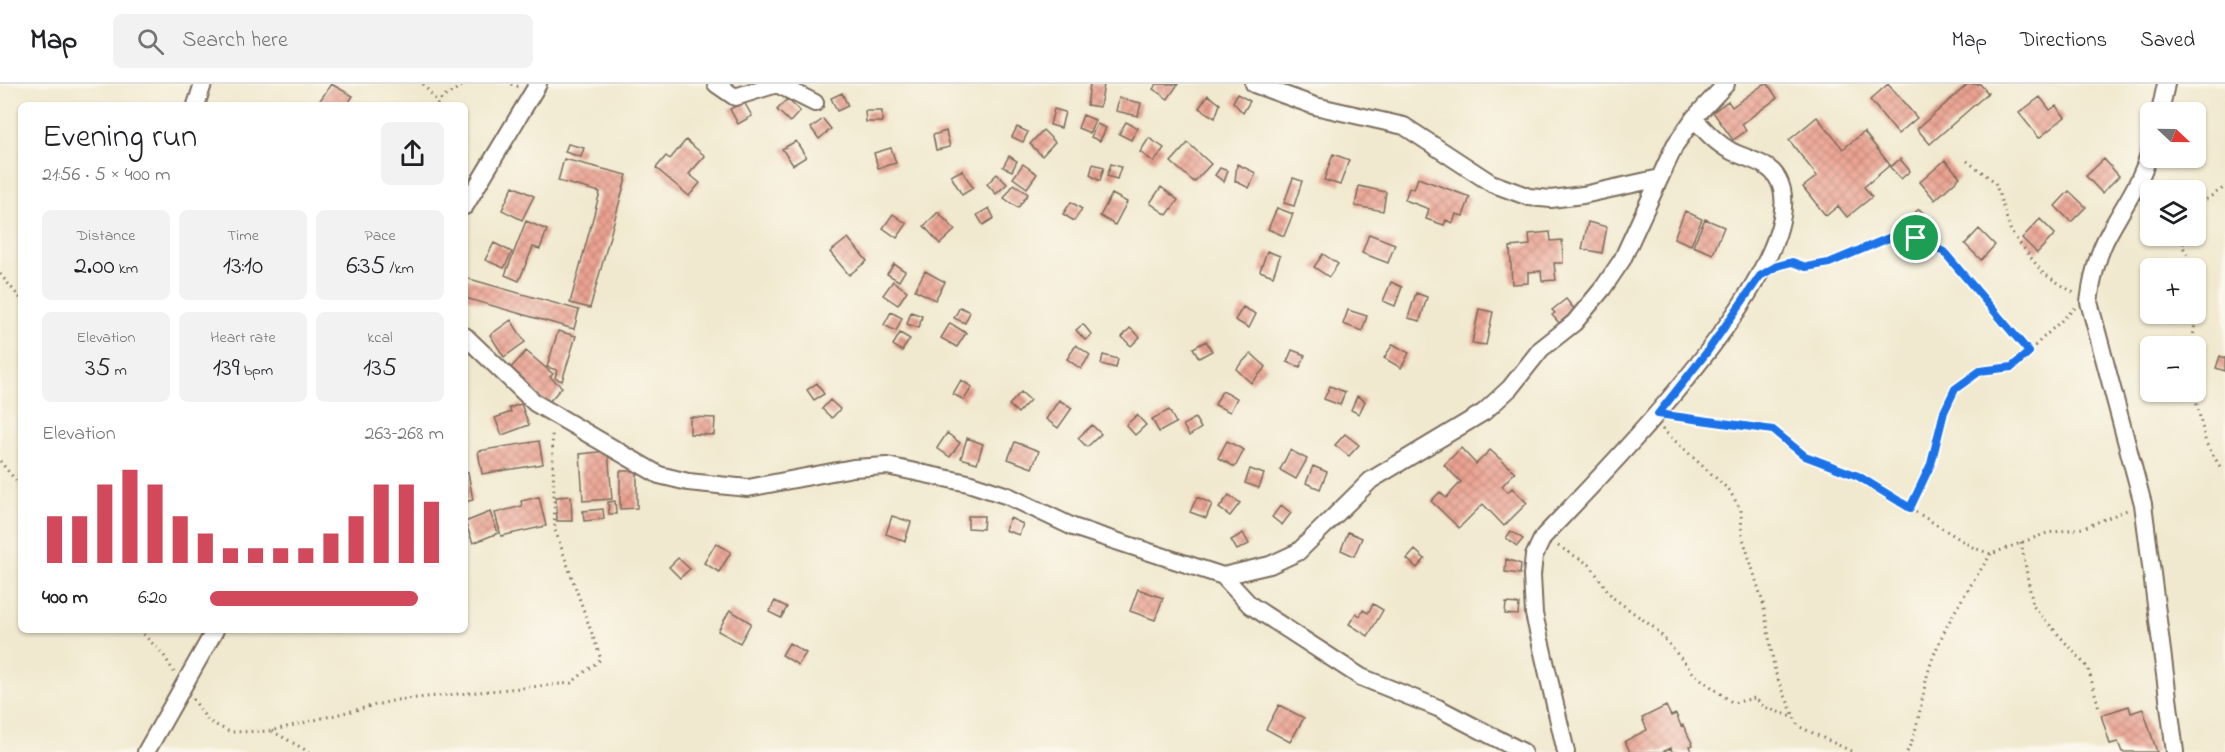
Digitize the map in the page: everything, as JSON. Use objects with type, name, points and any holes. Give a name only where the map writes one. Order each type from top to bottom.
[{"type":"street","points":[[197,102],[203,84]]},
{"type":"street","points":[[468,201],[538,84]]},
{"type":"street","points":[[716,84],[735,98],[777,84],[815,103]]},
{"type":"street","points":[[1254,84],[1315,106],[1404,126],[1491,183],[1528,197],[1551,199],[1583,195],[1660,178]]},
{"type":"street","points":[[1223,576],[1270,565],[1298,552],[1371,480],[1484,412],[1510,388],[1541,349],[1574,323],[1603,288],[1622,260],[1675,145],[1694,118],[1726,84]]},
{"type":"street","points":[[2162,102],[2166,84]]},
{"type":"street","points":[[1566,752],[1534,614],[1532,575],[1534,556],[1543,537],[1655,417],[1707,352],[1760,276],[1783,212],[1782,193],[1777,177],[1764,165],[1731,152],[1712,139],[1694,118]]},
{"type":"street","points":[[2144,168],[2133,196],[2107,236],[2092,276],[2089,302],[2143,504],[2175,752]]},
{"type":"street","points":[[468,339],[535,403],[659,476],[748,488],[853,468],[887,466],[968,483],[998,493],[1073,527],[1223,576],[1250,605],[1361,677],[1438,708],[1523,752]]},
{"type":"street","points":[[146,752],[213,633]]},
{"type":"path","points":[[423,84],[436,102]]},
{"type":"path","points":[[439,102],[441,98],[465,84]]},
{"type":"path","points":[[1967,161],[1995,182],[2011,232],[2043,273],[2089,302]]},
{"type":"path","points":[[2206,199],[2225,187]]},
{"type":"path","points":[[1760,276],[1777,266],[1792,262],[1806,267],[1829,263],[1896,235],[1916,238],[1944,252],[2029,352]]},
{"type":"path","points":[[0,274],[18,295]]},
{"type":"path","points":[[1910,508],[1931,464],[1944,412],[1955,389],[1980,371],[2012,367],[2072,309],[2089,302]]},
{"type":"path","points":[[2196,402],[2206,443],[2222,470]]},
{"type":"path","points":[[142,633],[163,654],[208,721],[230,732],[270,730],[396,700],[570,683],[601,659],[555,530],[552,413]]},
{"type":"path","points":[[1655,417],[1773,430],[1805,456],[1858,476],[1974,548],[1990,554]]},
{"type":"path","points":[[1655,417],[1729,490],[1741,510],[1742,535],[1763,603],[1775,672],[1798,726],[1853,752]]},
{"type":"path","points":[[0,461],[18,483]]},
{"type":"path","points":[[1907,752],[1913,740],[1930,666],[1941,637],[1990,554],[2047,533],[2083,528],[2143,504]]},
{"type":"path","points":[[1543,537],[1590,565],[1612,597],[1657,630],[1694,674],[1733,703],[1755,698],[1764,708],[1793,717]]},
{"type":"path","points":[[2021,542],[2033,606],[2088,668],[2099,708]]},
{"type":"path","points":[[270,730],[309,752]]},
{"type":"building","points":[[331,84],[353,96],[349,102],[319,102]]},
{"type":"building","points":[[1090,84],[1104,85],[1100,107],[1087,105]]},
{"type":"building","points":[[1157,84],[1178,84],[1168,99],[1153,89]]},
{"type":"building","points":[[1764,84],[1768,84],[1777,98],[1742,124],[1746,131],[1733,140],[1713,112],[1728,101],[1732,107]]},
{"type":"building","points":[[1888,84],[1917,118],[1898,134],[1870,100]]},
{"type":"building","points":[[1968,84],[1980,84],[1988,93],[1930,144],[1917,129]]},
{"type":"building","points":[[842,93],[848,106],[837,111],[831,98]]},
{"type":"building","points":[[1237,94],[1250,101],[1243,113],[1233,102]]},
{"type":"building","points":[[1208,95],[1220,104],[1215,118],[1199,108]]},
{"type":"building","points":[[2040,97],[2050,110],[2056,106],[2065,117],[2039,138],[2019,113]]},
{"type":"building","points":[[1119,98],[1141,103],[1138,116],[1116,111]]},
{"type":"building","points":[[787,99],[800,111],[790,122],[777,110]]},
{"type":"building","points":[[744,102],[752,116],[738,124],[730,109]]},
{"type":"building","points":[[1054,109],[1065,112],[1061,128],[1050,125]]},
{"type":"building","points":[[865,111],[882,111],[882,122],[866,122]]},
{"type":"building","points":[[1083,115],[1095,120],[1090,133],[1078,128]]},
{"type":"building","points":[[1817,117],[1843,149],[1864,132],[1890,165],[1864,187],[1872,197],[1847,217],[1838,206],[1826,216],[1803,187],[1817,176],[1789,140]]},
{"type":"building","points":[[823,119],[831,129],[819,139],[811,128]]},
{"type":"building","points":[[1126,122],[1138,128],[1131,140],[1119,134]]},
{"type":"building","points":[[1097,124],[1106,128],[1100,141],[1091,137]]},
{"type":"building","points":[[1017,127],[1028,132],[1023,142],[1012,137]]},
{"type":"building","points":[[1043,130],[1055,142],[1042,156],[1030,144]]},
{"type":"building","points":[[946,131],[950,147],[936,150],[933,135]]},
{"type":"building","points":[[1149,138],[1164,148],[1154,162],[1140,152]]},
{"type":"building","points":[[686,140],[705,156],[689,174],[700,183],[689,196],[656,168],[666,156],[670,159]]},
{"type":"building","points":[[796,141],[806,157],[793,165],[782,149]]},
{"type":"building","points":[[1188,143],[1211,164],[1194,182],[1171,162]]},
{"type":"building","points":[[568,144],[584,148],[581,157],[565,152]]},
{"type":"building","points":[[891,148],[896,163],[878,168],[874,153]]},
{"type":"building","points":[[1333,154],[1349,160],[1340,185],[1324,180]]},
{"type":"building","points":[[1009,156],[1017,161],[1012,171],[1003,167]]},
{"type":"building","points":[[564,159],[627,175],[590,308],[570,303],[600,192],[558,181]]},
{"type":"building","points":[[1900,159],[1910,171],[1901,179],[1890,167]]},
{"type":"building","points":[[2104,159],[2119,176],[2102,193],[2086,176]]},
{"type":"building","points":[[1945,160],[1960,177],[1935,200],[1920,182]]},
{"type":"building","points":[[1023,164],[1037,174],[1027,188],[1013,178]]},
{"type":"building","points":[[1093,164],[1104,167],[1100,181],[1090,175]]},
{"type":"building","points":[[1111,164],[1121,167],[1117,179],[1107,176]]},
{"type":"building","points":[[1237,164],[1256,173],[1249,188],[1235,181]]},
{"type":"building","points":[[1220,168],[1228,171],[1224,182],[1215,175]]},
{"type":"building","points":[[962,170],[973,188],[962,195],[951,176]]},
{"type":"building","points":[[997,174],[1007,184],[996,194],[987,184]]},
{"type":"building","points":[[1293,178],[1302,181],[1294,206],[1284,203]]},
{"type":"building","points":[[1418,178],[1470,197],[1463,216],[1456,214],[1453,223],[1446,220],[1444,225],[1426,219],[1429,209],[1405,200],[1409,188],[1414,189]]},
{"type":"building","points":[[1014,184],[1028,194],[1018,208],[1004,198]]},
{"type":"building","points":[[513,186],[534,196],[522,220],[502,210]]},
{"type":"building","points":[[1359,186],[1386,192],[1383,211],[1355,206]]},
{"type":"building","points":[[1161,187],[1178,200],[1167,215],[1150,203]]},
{"type":"building","points":[[2069,191],[2086,207],[2071,222],[2055,206]]},
{"type":"building","points":[[1112,194],[1127,202],[1115,225],[1100,216]]},
{"type":"building","points":[[1071,202],[1082,209],[1074,221],[1063,214]]},
{"type":"building","points":[[989,208],[994,218],[983,225],[977,215]]},
{"type":"building","points":[[1277,208],[1293,214],[1284,236],[1268,229]]},
{"type":"building","points":[[1919,209],[1928,218],[1917,227],[1909,218]]},
{"type":"building","points":[[1685,211],[1702,219],[1691,245],[1674,238]]},
{"type":"building","points":[[938,212],[955,230],[940,244],[924,226]]},
{"type":"building","points":[[893,214],[907,224],[897,238],[883,228]]},
{"type":"building","points":[[1705,219],[1724,227],[1713,254],[1693,246]]},
{"type":"building","points":[[2040,219],[2055,234],[2037,253],[2022,238]]},
{"type":"building","points":[[526,221],[547,230],[540,249],[533,247],[519,281],[505,275]]},
{"type":"building","points":[[1588,222],[1607,227],[1602,253],[1582,249]]},
{"type":"building","points":[[1979,229],[1995,245],[1981,260],[1965,244]]},
{"type":"building","points":[[1550,232],[1551,241],[1562,240],[1563,263],[1554,263],[1556,280],[1542,281],[1541,271],[1528,272],[1528,283],[1512,284],[1510,247],[1530,245],[1529,234]]},
{"type":"building","points":[[1369,234],[1395,244],[1388,263],[1362,253]]},
{"type":"building","points":[[848,238],[867,261],[849,275],[830,252]]},
{"type":"building","points":[[494,243],[512,252],[504,268],[485,260]]},
{"type":"building","points":[[1267,251],[1280,256],[1273,276],[1260,271]]},
{"type":"building","points":[[1323,254],[1338,264],[1329,277],[1314,267]]},
{"type":"building","points":[[894,264],[905,271],[899,281],[887,274]]},
{"type":"building","points":[[925,271],[945,282],[935,300],[915,290]]},
{"type":"building","points":[[468,279],[579,310],[574,329],[468,299]]},
{"type":"building","points":[[893,281],[907,291],[898,305],[883,295]]},
{"type":"building","points":[[1391,282],[1402,287],[1395,306],[1383,301]]},
{"type":"building","points":[[1416,293],[1427,297],[1420,321],[1408,318]]},
{"type":"building","points":[[1566,299],[1575,310],[1559,323],[1552,315],[1555,313],[1552,310]]},
{"type":"building","points":[[960,307],[970,312],[965,323],[954,318]]},
{"type":"building","points":[[1243,307],[1256,314],[1249,328],[1235,320]]},
{"type":"building","points":[[1479,309],[1493,312],[1486,345],[1472,343]]},
{"type":"building","points":[[1348,310],[1367,316],[1362,331],[1343,324]]},
{"type":"building","points":[[891,312],[902,318],[896,331],[884,325]]},
{"type":"building","points":[[911,312],[922,316],[919,328],[907,324]]},
{"type":"building","points":[[511,320],[525,342],[504,357],[490,335]]},
{"type":"building","points":[[950,323],[966,333],[957,347],[941,338]]},
{"type":"building","points":[[1083,324],[1092,335],[1085,340],[1076,330]]},
{"type":"building","points":[[1130,328],[1140,337],[1131,346],[1122,337]]},
{"type":"building","points":[[558,331],[576,336],[562,381],[555,378],[557,370],[547,367]]},
{"type":"building","points":[[900,333],[910,339],[902,351],[893,345]]},
{"type":"building","points":[[1206,341],[1212,351],[1199,358],[1193,348]]},
{"type":"building","points":[[1393,344],[1409,353],[1401,368],[1384,358]]},
{"type":"building","points":[[1076,345],[1090,355],[1081,369],[1067,359]]},
{"type":"building","points":[[1292,350],[1305,355],[1300,367],[1287,362]]},
{"type":"building","points":[[526,351],[553,374],[550,377],[562,387],[548,403],[509,370]]},
{"type":"building","points":[[1251,353],[1266,367],[1251,383],[1236,369]]},
{"type":"building","points":[[1103,355],[1118,359],[1116,368],[1101,364]]},
{"type":"building","points":[[2220,356],[2225,358],[2225,371],[2216,368]]},
{"type":"building","points":[[961,380],[972,387],[964,400],[953,394]]},
{"type":"building","points":[[817,383],[824,394],[814,400],[807,390]]},
{"type":"building","points":[[1330,386],[1345,392],[1340,405],[1324,399]]},
{"type":"building","points":[[1222,391],[1237,398],[1230,412],[1215,405]]},
{"type":"building","points":[[1021,392],[1030,400],[1018,413],[1009,405]]},
{"type":"building","points":[[1357,396],[1365,401],[1359,414],[1351,410]]},
{"type":"building","points":[[830,400],[840,409],[832,418],[822,409]]},
{"type":"building","points":[[1059,400],[1072,408],[1058,428],[1046,419]]},
{"type":"building","points":[[521,404],[529,425],[502,435],[495,418],[511,412],[509,408]]},
{"type":"building","points":[[1169,410],[1176,423],[1159,432],[1152,419]]},
{"type":"building","points":[[1137,415],[1146,425],[1135,435],[1126,425]]},
{"type":"building","points":[[690,417],[715,418],[714,435],[690,434]]},
{"type":"building","points":[[1195,418],[1201,428],[1189,436],[1183,425]]},
{"type":"building","points":[[1092,425],[1101,434],[1087,447],[1078,438]]},
{"type":"building","points":[[947,433],[960,443],[950,457],[937,448]]},
{"type":"building","points":[[1345,434],[1359,445],[1349,456],[1335,445]]},
{"type":"building","points":[[967,438],[983,444],[977,463],[961,458]]},
{"type":"building","points":[[539,441],[543,464],[482,474],[478,451]]},
{"type":"building","points":[[1227,441],[1244,450],[1235,467],[1218,458]]},
{"type":"building","points":[[1015,442],[1039,451],[1032,468],[1008,459]]},
{"type":"building","points":[[1461,448],[1476,464],[1490,450],[1515,472],[1502,486],[1508,492],[1512,488],[1527,503],[1504,526],[1483,504],[1459,528],[1431,501],[1440,492],[1446,498],[1461,482],[1444,465]]},
{"type":"building","points":[[1290,450],[1307,459],[1296,479],[1280,470]]},
{"type":"building","points":[[608,451],[612,499],[583,501],[580,454]]},
{"type":"building","points":[[1313,466],[1327,472],[1320,489],[1306,483]]},
{"type":"building","points":[[1250,469],[1264,474],[1259,488],[1245,483]]},
{"type":"building","points":[[620,471],[637,471],[637,508],[620,509]]},
{"type":"building","points":[[468,472],[473,500],[468,501]]},
{"type":"building","points":[[1229,495],[1240,503],[1230,516],[1219,508]]},
{"type":"building","points":[[571,496],[572,521],[557,521],[556,497]]},
{"type":"building","points":[[539,497],[546,526],[501,536],[495,513],[522,506],[521,501]]},
{"type":"building","points":[[1197,497],[1212,504],[1206,518],[1190,512]]},
{"type":"building","points":[[615,501],[616,514],[609,514],[608,502]]},
{"type":"building","points":[[1281,505],[1291,513],[1282,525],[1272,517]]},
{"type":"building","points":[[603,509],[604,519],[584,521],[583,511]]},
{"type":"building","points":[[490,512],[498,533],[473,543],[468,530],[468,521]]},
{"type":"building","points":[[892,516],[911,522],[905,541],[886,534]]},
{"type":"building","points":[[968,516],[984,516],[983,529],[968,528]]},
{"type":"building","points":[[1010,518],[1023,524],[1019,535],[1005,530]]},
{"type":"building","points":[[1511,531],[1523,539],[1517,546],[1506,538]]},
{"type":"building","points":[[1348,532],[1362,538],[1354,556],[1341,550]]},
{"type":"building","points":[[1243,533],[1249,544],[1237,550],[1231,540]]},
{"type":"building","points":[[716,543],[731,552],[719,572],[704,563]]},
{"type":"building","points":[[1415,550],[1425,559],[1417,568],[1407,559]]},
{"type":"building","points":[[678,558],[690,569],[680,578],[669,567]]},
{"type":"building","points":[[1506,559],[1521,564],[1520,574],[1505,572]]},
{"type":"building","points":[[1138,589],[1163,598],[1155,620],[1130,611]]},
{"type":"building","points":[[775,601],[787,607],[781,618],[769,612]]},
{"type":"building","points":[[1506,603],[1519,604],[1518,615],[1505,614]]},
{"type":"building","points":[[1373,604],[1383,610],[1368,636],[1349,624],[1356,613],[1360,616],[1363,610],[1368,613]]},
{"type":"building","points":[[730,610],[751,623],[740,643],[718,631]]},
{"type":"building","points":[[789,643],[806,653],[798,665],[782,655]]},
{"type":"building","points":[[1279,705],[1304,718],[1290,742],[1266,729]]},
{"type":"building","points":[[1666,706],[1671,716],[1676,714],[1681,726],[1683,725],[1693,745],[1690,746],[1692,752],[1672,752],[1671,748],[1662,752],[1630,752],[1625,741],[1647,730],[1642,718]]},
{"type":"building","points":[[2129,706],[2131,713],[2143,709],[2157,752],[2122,752],[2118,742],[2110,744],[2101,715]]},
{"type":"route","points":[[1896,235],[1916,238],[1944,252],[2029,352],[2012,367],[1980,371],[1955,389],[1944,412],[1931,464],[1910,508],[1858,476],[1805,456],[1773,430],[1702,418],[1658,414],[1707,352],[1760,276],[1777,266],[1792,262],[1806,267],[1829,263],[1896,235]]}]
